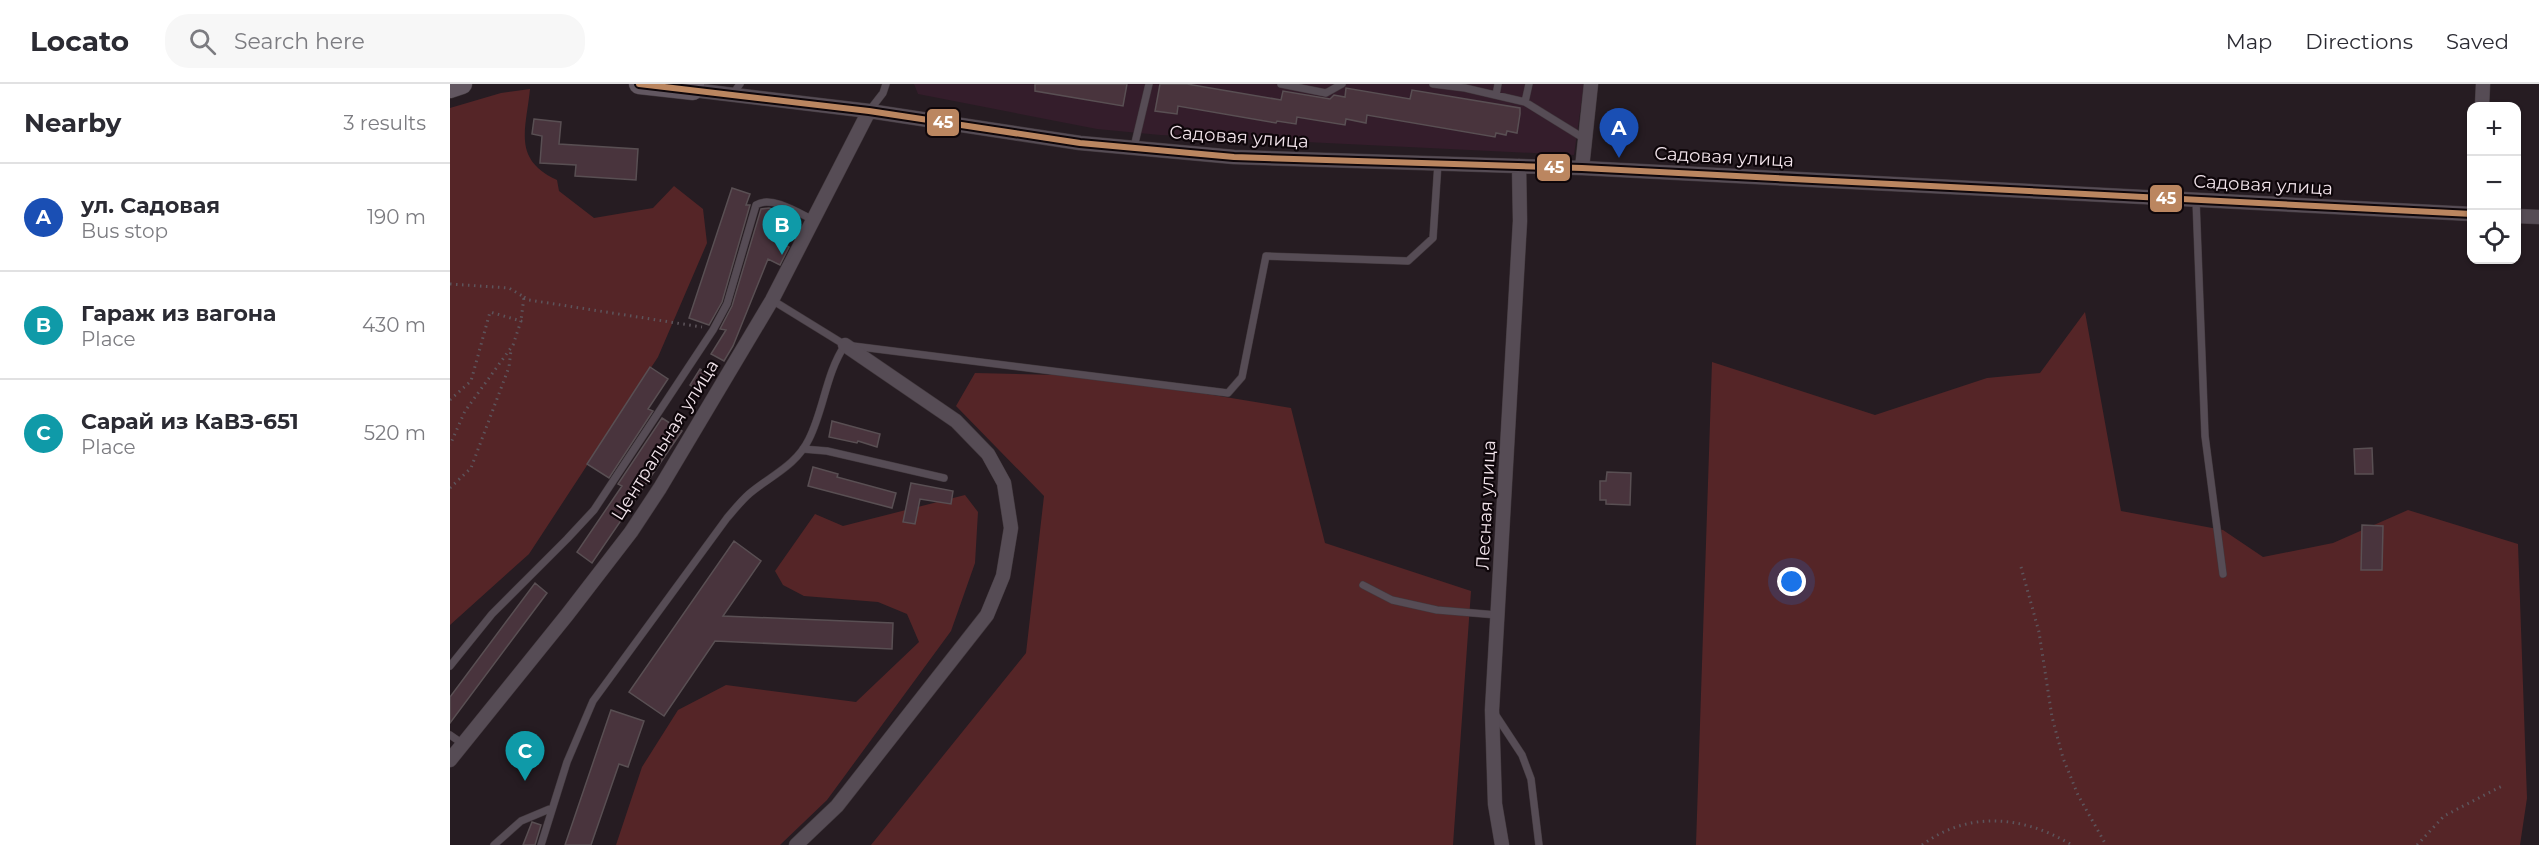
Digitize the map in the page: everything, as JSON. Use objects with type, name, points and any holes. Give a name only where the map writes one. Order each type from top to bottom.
[{"type":"street","points":[[450,88],[462,84]]},
{"type":"street","points":[[639,84],[694,87]]},
{"type":"street","points":[[1582,168],[1591,84]]},
{"type":"street","points":[[2482,102],[2483,84]]},
{"type":"street","name":"Садовая улица","points":[[694,87],[736,89],[1080,143],[1234,157],[1582,168],[2467,214]]},
{"type":"street","name":"Центральная улица","points":[[450,760],[630,532],[692,437],[772,300],[869,111]]},
{"type":"street","name":"Лесная улица","points":[[1502,845],[1495,804],[1492,710],[1520,221],[1519,166]]},
{"type":"street","points":[[2521,216],[2539,217]]},
{"type":"street","points":[[796,845],[837,806],[987,615],[1003,576],[1011,528],[1004,483],[988,454],[956,422],[911,388],[844,345]]},
{"type":"lane","points":[[869,111],[883,93],[886,84]]},
{"type":"lane","points":[[1134,147],[1149,84]]},
{"type":"lane","points":[[1281,84],[1326,93],[1342,84]]},
{"type":"lane","points":[[1433,84],[1465,86],[1525,102],[1586,139]]},
{"type":"lane","points":[[1496,95],[1498,84]]},
{"type":"lane","points":[[1525,102],[1529,84]]},
{"type":"lane","points":[[772,300],[844,345],[1228,393],[1242,377],[1266,256],[1408,261],[1433,238],[1438,163]]},
{"type":"lane","points":[[2196,200],[2205,436],[2223,574]]},
{"type":"lane","points":[[450,666],[492,614],[594,510],[713,330],[727,304],[756,205],[761,201],[770,201],[813,220]]},
{"type":"lane","points":[[541,845],[567,762],[593,701],[727,518],[748,495],[785,470],[803,449],[809,440],[826,393],[835,359],[844,345]]},
{"type":"lane","points":[[803,449],[827,451],[944,478]]},
{"type":"lane","points":[[1363,585],[1392,600],[1437,610],[1497,615]]},
{"type":"lane","points":[[1492,710],[1522,755],[1531,779],[1539,845]]},
{"type":"lane","points":[[450,735],[463,744]]},
{"type":"lane","points":[[494,845],[521,821],[552,808]]},
{"type":"path","points":[[450,284],[509,288],[529,300],[713,330]]},
{"type":"path","points":[[450,488],[471,468],[508,367],[524,297]]},
{"type":"path","points":[[450,400],[471,381],[490,312],[520,321]]},
{"type":"path","points":[[450,445],[465,411],[512,347]]},
{"type":"path","points":[[2021,567],[2039,632],[2052,717],[2063,758],[2078,795],[2106,845]]},
{"type":"path","points":[[2417,845],[2444,816],[2502,786]]},
{"type":"path","points":[[1922,845],[1936,835],[1968,823],[1995,821],[2025,824],[2072,845]]},
{"type":"shaded area","points":[[914,84],[1584,84],[1574,155],[1160,135],[1097,129],[918,94]]},
{"type":"shaded area","points":[[530,89],[525,130],[528,153],[533,163],[557,180],[559,191],[594,218],[653,208],[674,186],[703,209],[707,243],[658,357],[529,554],[450,625],[450,108],[501,93]]},
{"type":"shaded area","points":[[2085,312],[2121,511],[2223,530],[2263,557],[2333,543],[2408,510],[2518,544],[2527,798],[2520,845],[1696,845],[1712,362],[1875,415],[1987,378],[2040,373]]},
{"type":"shaded area","points":[[975,373],[1098,376],[1291,408],[1325,543],[1471,591],[1453,845],[871,845],[1026,653],[1044,496],[956,406]]},
{"type":"shaded area","points":[[965,495],[978,512],[975,563],[951,631],[827,800],[780,845],[616,845],[642,767],[678,710],[726,685],[856,702],[919,642],[907,614],[878,602],[804,596],[783,585],[775,571],[815,514],[843,526]]},
{"type":"building","points":[[1035,84],[1127,84],[1123,106],[1035,91]]},
{"type":"building","points":[[1160,84],[1187,84],[1281,100],[1283,91],[1330,99],[1334,95],[1345,97],[1346,88],[1410,99],[1412,90],[1520,108],[1520,114],[1517,133],[1507,131],[1506,135],[1496,133],[1495,137],[1367,115],[1366,123],[1346,119],[1345,125],[1297,117],[1296,124],[1277,121],[1276,123],[1178,106],[1177,114],[1155,111]]},
{"type":"building","points":[[534,119],[561,122],[559,144],[638,149],[636,180],[575,176],[576,165],[540,163],[542,136],[532,134]]},
{"type":"building","points":[[732,188],[750,194],[746,205],[750,205],[722,302],[709,325],[689,318]]},
{"type":"building","points":[[769,208],[780,211],[774,239],[789,247],[780,265],[768,259],[733,346],[724,361],[711,354],[726,330],[720,329],[732,306],[761,209]]},
{"type":"building","points":[[650,367],[668,379],[648,409],[653,411],[609,478],[587,464]]},
{"type":"building","points":[[700,369],[710,375],[700,392],[690,385]]},
{"type":"building","points":[[662,418],[682,431],[592,563],[577,552],[622,486],[618,484]]},
{"type":"building","points":[[832,421],[880,434],[877,447],[858,441],[857,443],[829,437]]},
{"type":"building","points":[[2372,448],[2373,474],[2355,474],[2354,449]]},
{"type":"building","points":[[813,467],[838,474],[837,477],[896,493],[892,508],[808,486]]},
{"type":"building","points":[[1607,472],[1631,473],[1630,505],[1606,504],[1606,500],[1600,500],[1600,481],[1606,481]]},
{"type":"building","points":[[911,483],[953,491],[951,504],[920,499],[915,524],[903,522]]},
{"type":"building","points":[[2362,525],[2383,526],[2382,570],[2361,570]]},
{"type":"building","points":[[734,541],[761,561],[723,616],[893,623],[892,649],[715,641],[664,716],[629,692]]},
{"type":"building","points":[[535,583],[547,593],[450,723],[450,697]]},
{"type":"building","points":[[611,710],[644,721],[628,767],[619,764],[591,845],[565,845]]},
{"type":"building","points":[[532,822],[541,825],[535,845],[523,845]]},
{"type":"transit line","name":"45","points":[[639,84],[869,111],[1080,143],[1234,157],[1582,168],[2467,214]]},
{"type":"place","name":"ул. Садовая","points":[[1619,158]]},
{"type":"place","name":"Гараж из вагона","points":[[782,255]]},
{"type":"place","name":"Сарай из КаВЗ-651","points":[[525,781]]}]
